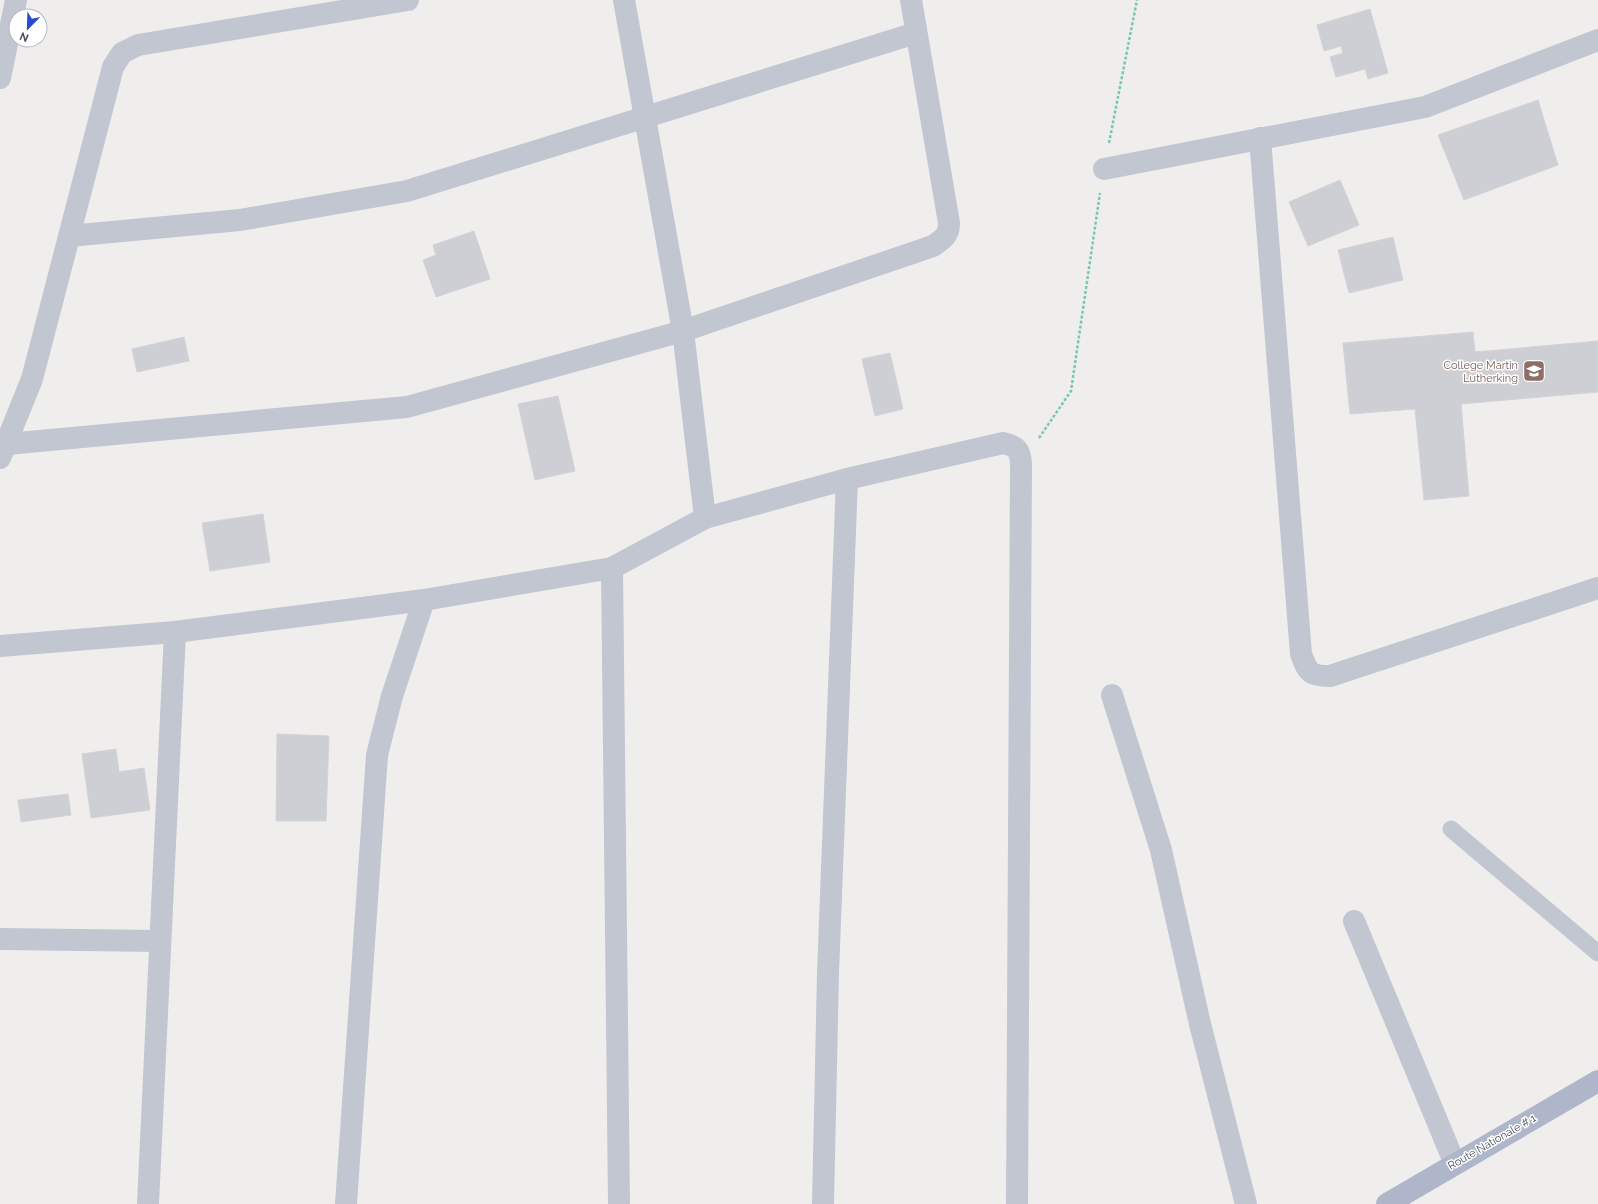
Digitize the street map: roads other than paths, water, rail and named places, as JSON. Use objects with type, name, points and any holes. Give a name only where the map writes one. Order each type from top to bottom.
[{"type":"main road","name":"Route Nationale # 1","points":[[1387,1204],[1598,1081]]},
{"type":"street","points":[[0,78],[16,0]]},
{"type":"street","points":[[408,0],[138,45],[122,53],[113,67],[32,379],[3,451],[407,407],[683,331],[933,246],[945,238],[949,232],[949,223],[911,0]]},
{"type":"street","points":[[624,0],[683,331],[705,518]]},
{"type":"street","points":[[69,236],[240,220],[407,191],[916,32]]},
{"type":"street","points":[[1104,169],[1425,107],[1598,40]]},
{"type":"street","points":[[1260,138],[1301,654],[1307,670],[1316,676],[1330,676],[1598,588]]},
{"type":"street","points":[[0,646],[175,632],[424,600],[612,568],[705,518],[847,479],[1003,443],[1014,445],[1020,452],[1021,464],[1017,1204]]},
{"type":"street","points":[[823,1204],[828,973],[847,479]]},
{"type":"street","points":[[612,568],[619,1204]]},
{"type":"street","points":[[346,1204],[376,755],[392,696],[424,600]]},
{"type":"street","points":[[148,1204],[175,632]]},
{"type":"street","points":[[1112,695],[1161,850],[1200,1024],[1246,1204]]},
{"type":"street","points":[[1354,921],[1455,1164]]},
{"type":"street","points":[[0,939],[160,941]]},
{"type":"lane","points":[[1451,828],[1598,953]]},
{"type":"place","name":"College Martin Lutherking","points":[[1534,371]]}]
